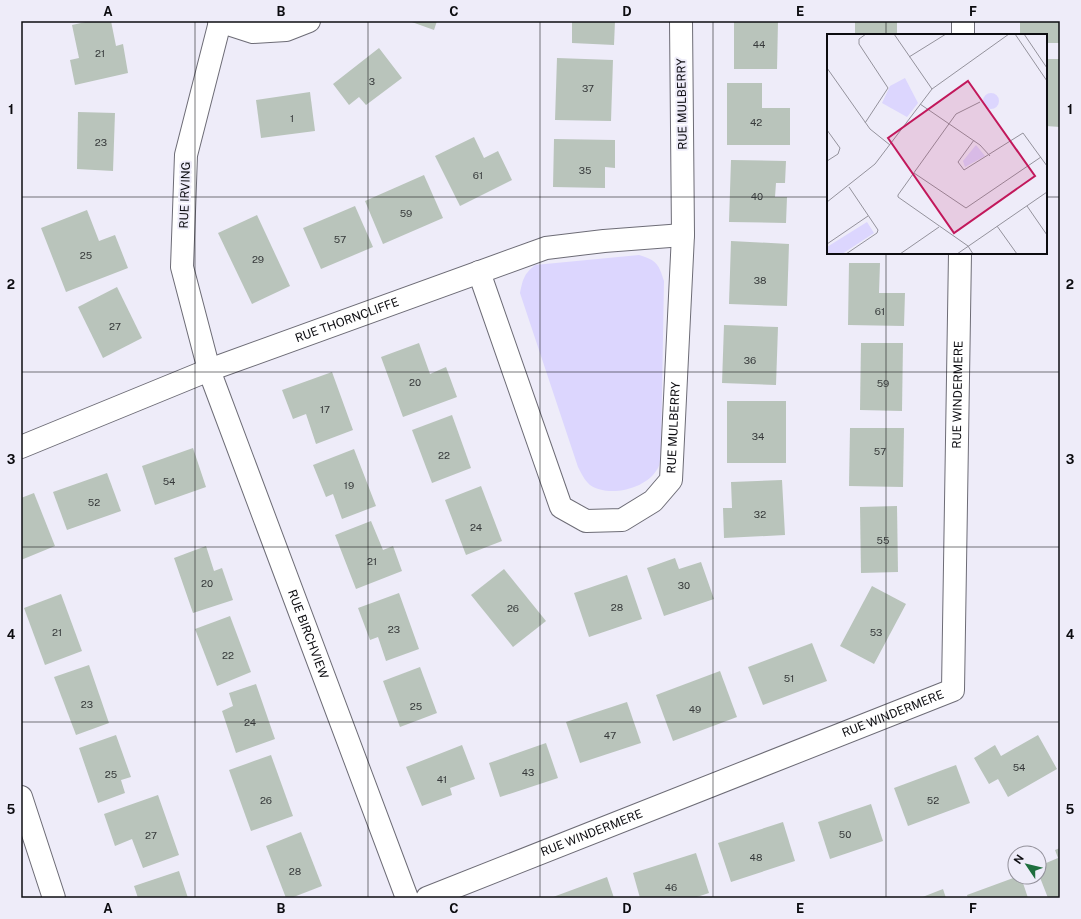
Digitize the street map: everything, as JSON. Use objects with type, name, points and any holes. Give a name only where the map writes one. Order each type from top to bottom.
[{"type":"street","name":"RUE IRVING","points":[[209,370],[182,267],[186,155],[220,21],[253,32],[286,30],[309,21]]},
{"type":"street","name":"RUE MULBERRY","points":[[479,272],[561,507],[586,521],[622,520],[653,501],[671,480],[683,236],[681,21]]},
{"type":"street","points":[[963,21],[963,34]]},
{"type":"street","name":"RUE THORNCLIFFE","points":[[21,447],[209,370],[546,248],[604,241],[683,236]]},
{"type":"street","name":"RUE WINDERMERE","points":[[426,898],[953,690],[960,254]]},
{"type":"street","name":"RUE BIRCHVIEW","points":[[209,370],[407,898]]},
{"type":"street","points":[[21,796],[54,898]]},
{"type":"shaded area","points":[[639,255],[654,261],[661,271],[664,281],[660,461],[658,468],[653,475],[637,486],[617,491],[607,491],[590,485],[578,467],[520,293],[524,277],[535,265]]},
{"type":"building","points":[[90,21],[111,21],[116,46],[123,44],[128,73],[75,85],[70,60],[79,58],[72,25]]},
{"type":"building","points":[[409,21],[437,21],[434,30]]},
{"type":"building","points":[[572,21],[615,21],[614,45],[572,43]]},
{"type":"building","points":[[734,21],[778,21],[777,69],[734,69]]},
{"type":"building","points":[[855,21],[897,21],[897,34],[855,34]]},
{"type":"building","points":[[1020,21],[1060,21],[1060,43],[1047,43],[1047,34],[1020,34]]},
{"type":"building","points":[[379,48],[402,78],[366,105],[359,97],[349,105],[333,84]]},
{"type":"building","points":[[557,58],[613,60],[611,121],[555,120]]},
{"type":"building","points":[[1047,59],[1060,59],[1060,127],[1047,126]]},
{"type":"building","points":[[727,83],[762,83],[762,108],[790,108],[790,145],[727,145]]},
{"type":"building","points":[[310,92],[315,131],[261,138],[256,100]]},
{"type":"building","points":[[78,112],[115,113],[113,171],[77,169]]},
{"type":"building","points":[[474,137],[484,158],[498,151],[512,180],[460,206],[435,156]]},
{"type":"building","points":[[554,139],[615,140],[615,168],[605,167],[605,188],[553,187]]},
{"type":"building","points":[[731,160],[786,161],[785,183],[776,183],[775,197],[787,197],[786,223],[729,222]]},
{"type":"building","points":[[424,175],[443,218],[383,244],[365,201]]},
{"type":"building","points":[[355,206],[373,247],[321,269],[303,228]]},
{"type":"building","points":[[87,210],[99,241],[115,235],[128,268],[66,292],[41,228]]},
{"type":"building","points":[[257,215],[290,286],[252,304],[218,233]]},
{"type":"building","points":[[731,241],[789,244],[787,306],[729,304]]},
{"type":"building","points":[[849,263],[880,263],[879,293],[905,293],[904,326],[848,325]]},
{"type":"building","points":[[117,287],[142,338],[103,358],[78,307]]},
{"type":"building","points":[[724,325],[778,327],[776,385],[722,383]]},
{"type":"building","points":[[419,343],[430,374],[446,367],[457,397],[403,417],[381,357]]},
{"type":"building","points":[[861,343],[903,343],[902,411],[860,410]]},
{"type":"building","points":[[332,372],[353,430],[316,444],[306,414],[293,419],[282,390]]},
{"type":"building","points":[[727,401],[786,401],[786,463],[727,463]]},
{"type":"building","points":[[452,415],[471,468],[432,483],[412,430]]},
{"type":"building","points":[[850,428],[904,428],[903,487],[849,486]]},
{"type":"building","points":[[193,448],[206,487],[155,505],[142,466]]},
{"type":"building","points":[[354,449],[376,506],[342,519],[333,494],[326,497],[313,465]]},
{"type":"building","points":[[107,473],[121,511],[67,530],[53,492]]},
{"type":"building","points":[[782,480],[785,535],[724,538],[723,508],[732,508],[731,482]]},
{"type":"building","points":[[481,486],[502,541],[466,555],[445,500]]},
{"type":"building","points":[[34,493],[55,546],[21,560],[21,498]]},
{"type":"building","points":[[897,506],[898,572],[861,573],[860,507]]},
{"type":"building","points":[[371,521],[383,550],[393,546],[402,571],[356,589],[335,535]]},
{"type":"building","points":[[206,546],[214,571],[222,568],[233,600],[193,613],[174,558]]},
{"type":"building","points":[[675,558],[679,569],[701,562],[714,599],[664,616],[647,568]]},
{"type":"building","points":[[504,569],[546,621],[513,647],[471,595]]},
{"type":"building","points":[[627,575],[642,619],[589,637],[574,593]]},
{"type":"building","points":[[872,586],[906,604],[874,664],[840,646]]},
{"type":"building","points":[[399,593],[419,649],[386,661],[378,637],[370,640],[358,608]]},
{"type":"building","points":[[61,594],[82,651],[45,665],[24,608]]},
{"type":"building","points":[[230,616],[251,672],[217,686],[195,629]]},
{"type":"building","points":[[812,643],[827,681],[763,705],[748,667]]},
{"type":"building","points":[[89,665],[109,723],[76,735],[54,677]]},
{"type":"building","points":[[420,667],[437,713],[400,727],[383,681]]},
{"type":"building","points":[[720,671],[737,717],[673,741],[656,695]]},
{"type":"building","points":[[256,684],[275,739],[236,753],[222,711],[233,706],[229,693]]},
{"type":"building","points":[[627,702],[641,743],[580,763],[566,722]]},
{"type":"building","points":[[116,735],[131,777],[121,780],[125,793],[98,803],[79,748]]},
{"type":"building","points":[[1038,735],[1057,769],[1008,797],[998,779],[989,784],[974,758],[995,745],[1001,756]]},
{"type":"building","points":[[546,743],[558,778],[500,797],[489,763]]},
{"type":"building","points":[[462,745],[475,779],[450,788],[452,795],[422,806],[406,767]]},
{"type":"building","points":[[271,755],[293,816],[251,831],[229,770]]},
{"type":"building","points":[[956,765],[970,803],[908,826],[894,788]]},
{"type":"building","points":[[158,795],[179,855],[143,868],[132,839],[115,846],[104,814]]},
{"type":"building","points":[[871,804],[883,841],[830,859],[818,822]]},
{"type":"building","points":[[783,822],[795,861],[731,882],[718,843]]},
{"type":"building","points":[[301,832],[322,886],[291,898],[286,898],[266,846]]},
{"type":"building","points":[[1060,848],[1060,898],[1048,898],[1043,885],[1047,885],[1047,863],[1058,858],[1055,850]]},
{"type":"building","points":[[696,853],[709,893],[694,898],[640,898],[633,873]]},
{"type":"building","points":[[179,871],[188,898],[138,898],[134,886]]},
{"type":"building","points":[[607,877],[614,898],[553,897]]},
{"type":"building","points":[[1007,880],[1007,885],[1024,885],[1028,898],[968,898],[967,895]]},
{"type":"building","points":[[943,889],[946,898],[920,898]]}]
